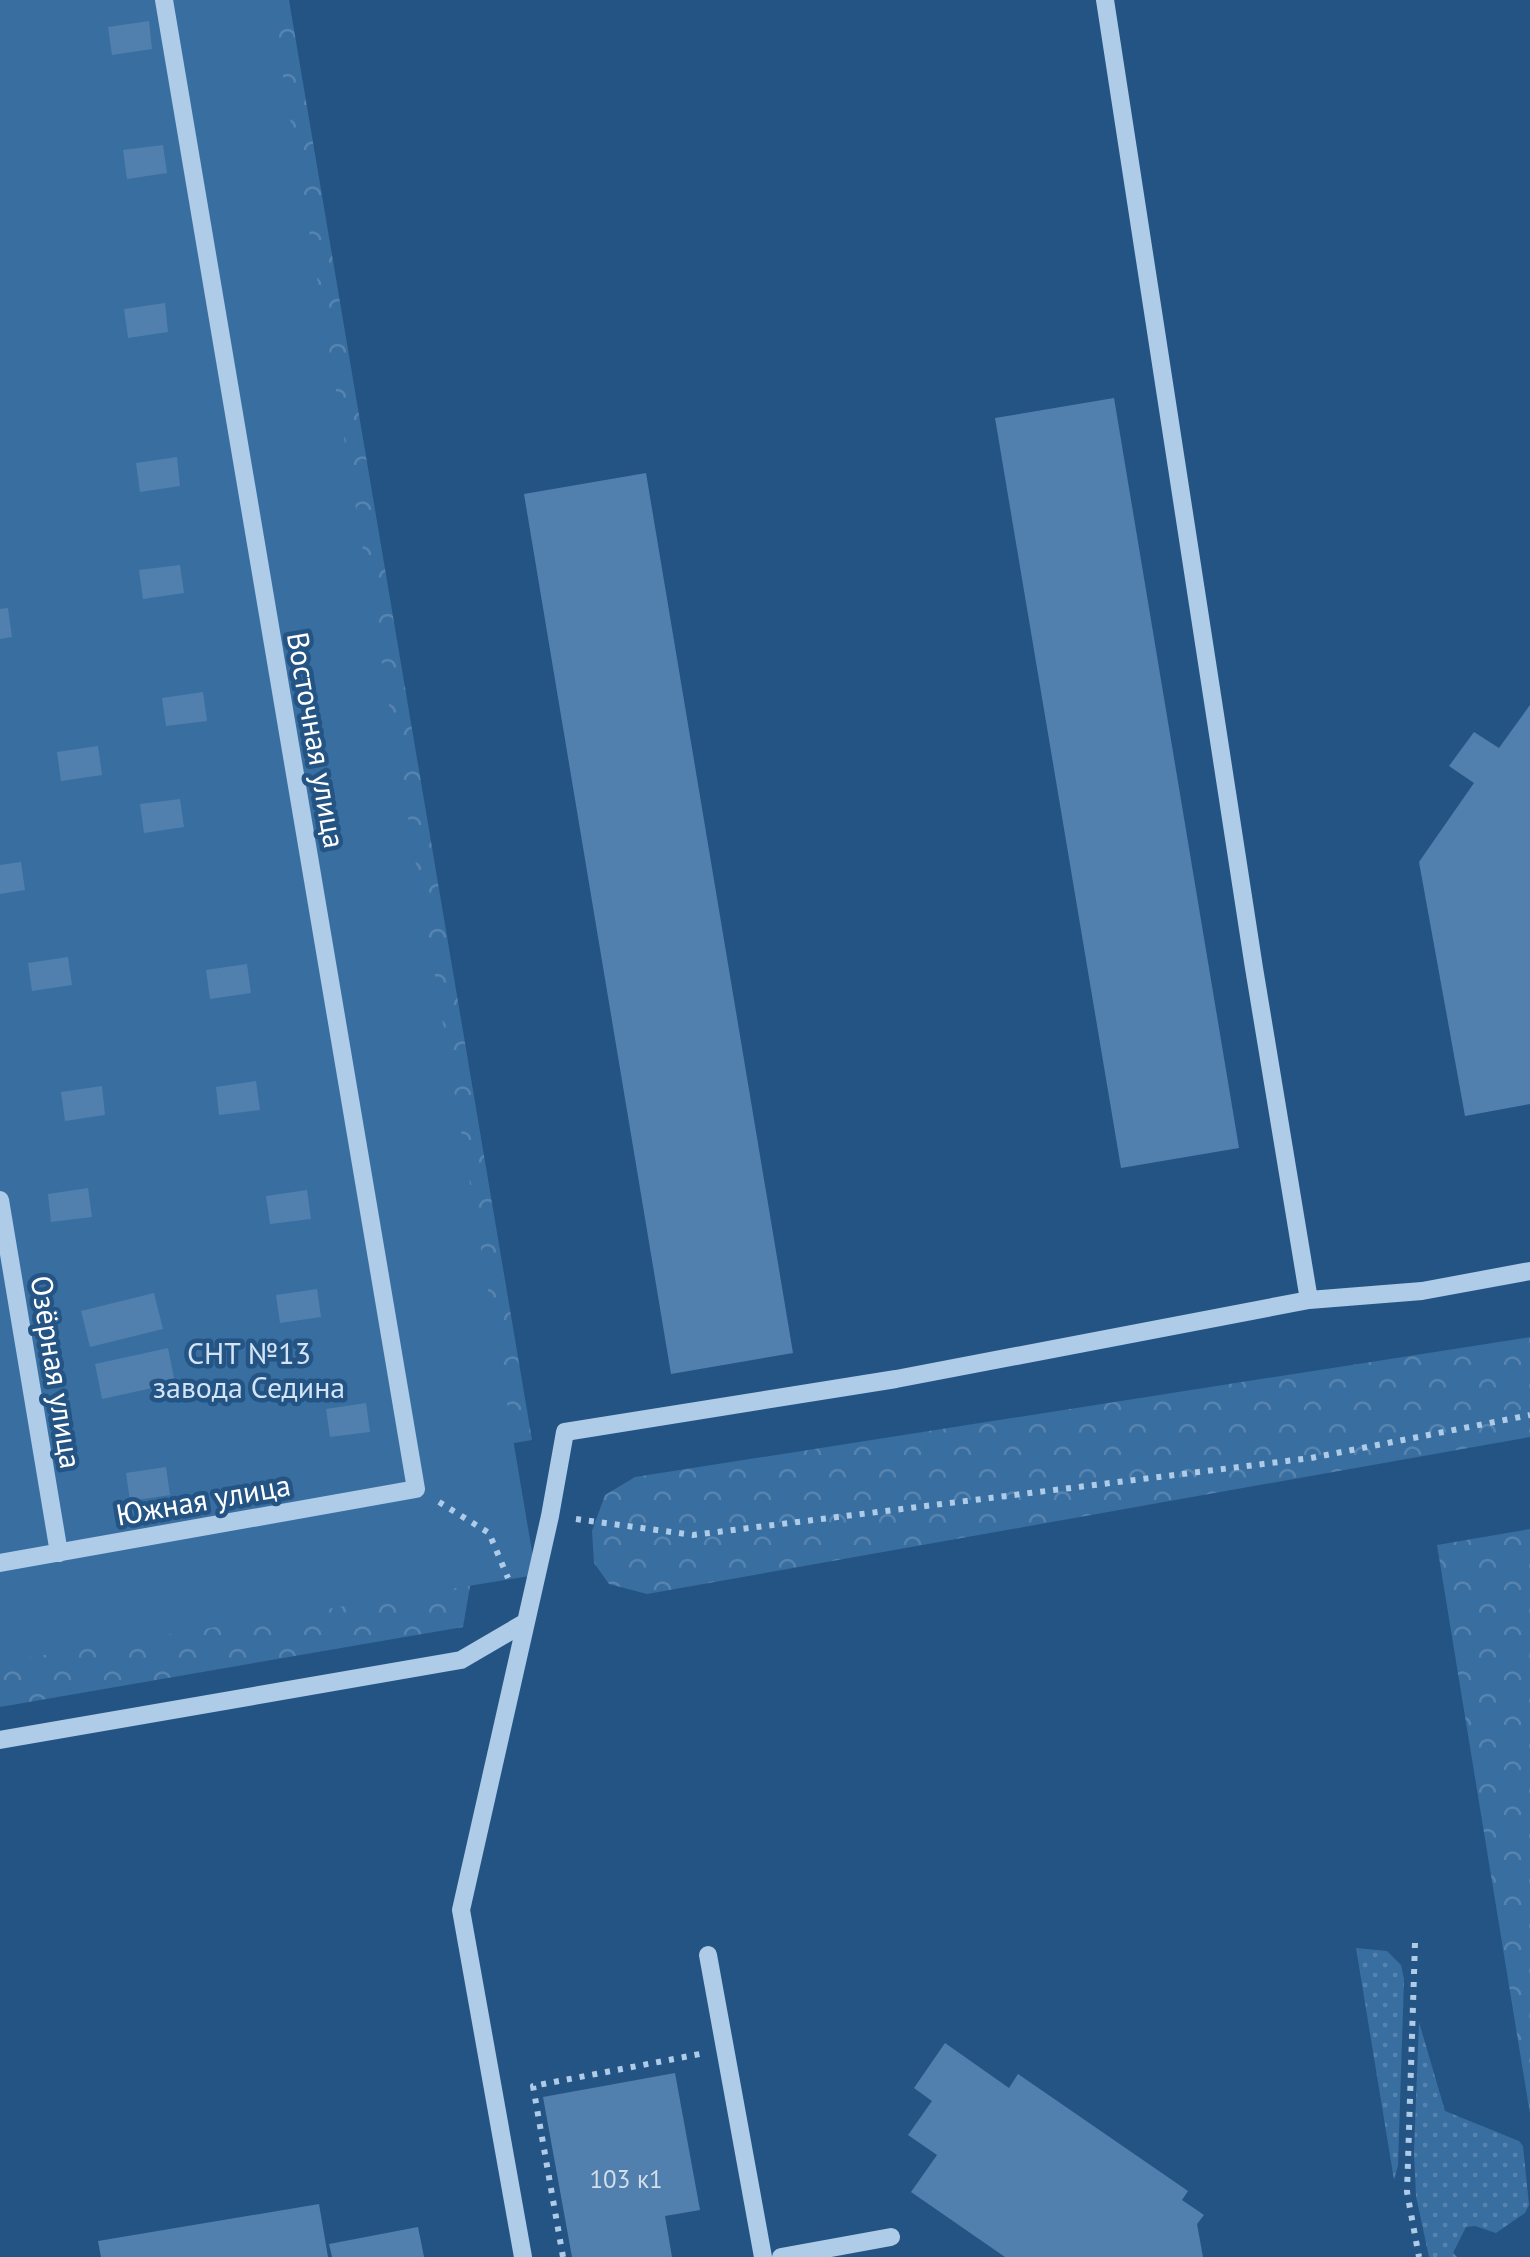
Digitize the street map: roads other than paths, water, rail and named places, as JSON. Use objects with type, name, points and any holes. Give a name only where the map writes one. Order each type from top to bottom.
[{"type":"street","name":"Восточная улица","points":[[164,0],[416,1489]]},
{"type":"street","points":[[1104,0],[1309,1300]]},
{"type":"street","name":"Озёрная улица","points":[[0,1200],[59,1554]]},
{"type":"street","points":[[523,2257],[461,1910],[550,1516],[565,1432],[896,1379],[1309,1300],[1422,1291],[1530,1271]]},
{"type":"street","name":"Южная улица","points":[[0,1563],[416,1489]]},
{"type":"street","points":[[0,1740],[461,1660],[526,1622]]},
{"type":"street","points":[[708,1956],[763,2257]]},
{"type":"street","points":[[781,2257],[892,2237]]},
{"type":"park label","name":"СНТ №13 завода Седина","points":[[249,1369]]}]
